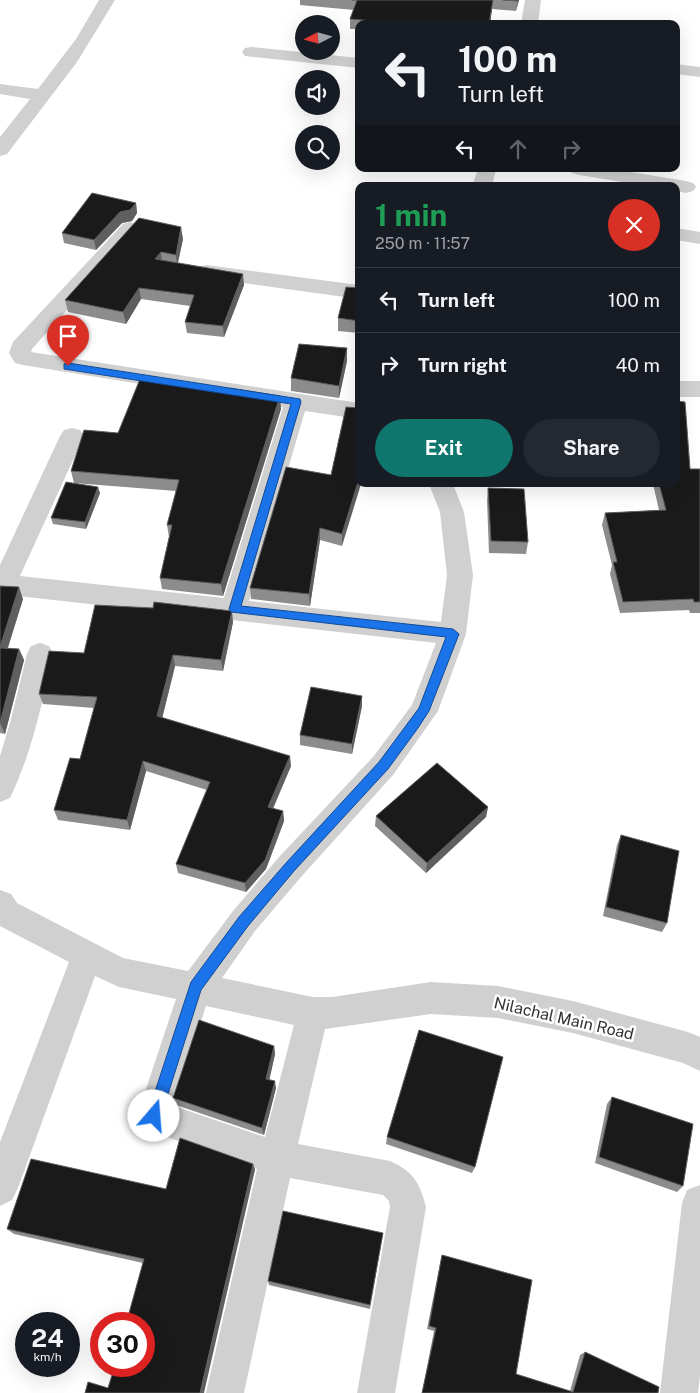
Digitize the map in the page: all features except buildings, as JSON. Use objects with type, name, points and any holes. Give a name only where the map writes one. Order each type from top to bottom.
[{"type":"street","points":[[0,150],[56,78],[91,29],[108,0]]},
{"type":"street","points":[[530,20],[533,0]]},
{"type":"street","points":[[251,52],[355,63]]},
{"type":"street","points":[[680,70],[700,72]]},
{"type":"street","points":[[0,89],[41,95]]},
{"type":"street","points":[[597,172],[656,182]]},
{"type":"street","points":[[680,186],[686,187]]},
{"type":"street","points":[[130,228],[21,348],[20,353],[24,358],[355,410]]},
{"type":"street","points":[[680,235],[700,238]]},
{"type":"street","points":[[206,272],[355,291]]},
{"type":"street","points":[[680,389],[700,389]]},
{"type":"street","points":[[234,609],[296,402]]},
{"type":"street","points":[[72,436],[2,584],[453,634]]},
{"type":"street","points":[[376,1393],[408,1207],[405,1193],[399,1184],[390,1179],[277,1158],[154,1116],[196,987],[244,921],[290,867],[383,766],[424,711],[453,634],[460,576],[452,512],[442,487]]},
{"type":"street","points":[[0,789],[12,767],[40,654]]},
{"type":"street","name":"Nilachal Main Road","points":[[0,904],[6,913],[119,972],[313,1013],[332,1013],[431,998],[498,1002],[573,1017],[688,1048],[700,1054]]},
{"type":"street","points":[[0,1188],[86,955]]},
{"type":"street","points":[[225,1393],[277,1158],[313,1013]]},
{"type":"street","points":[[678,1393],[700,1203]]},
{"type":"route","points":[[68,366],[296,402],[234,609],[453,634],[424,711],[383,766],[290,867],[244,921],[196,987],[154,1116]]}]
